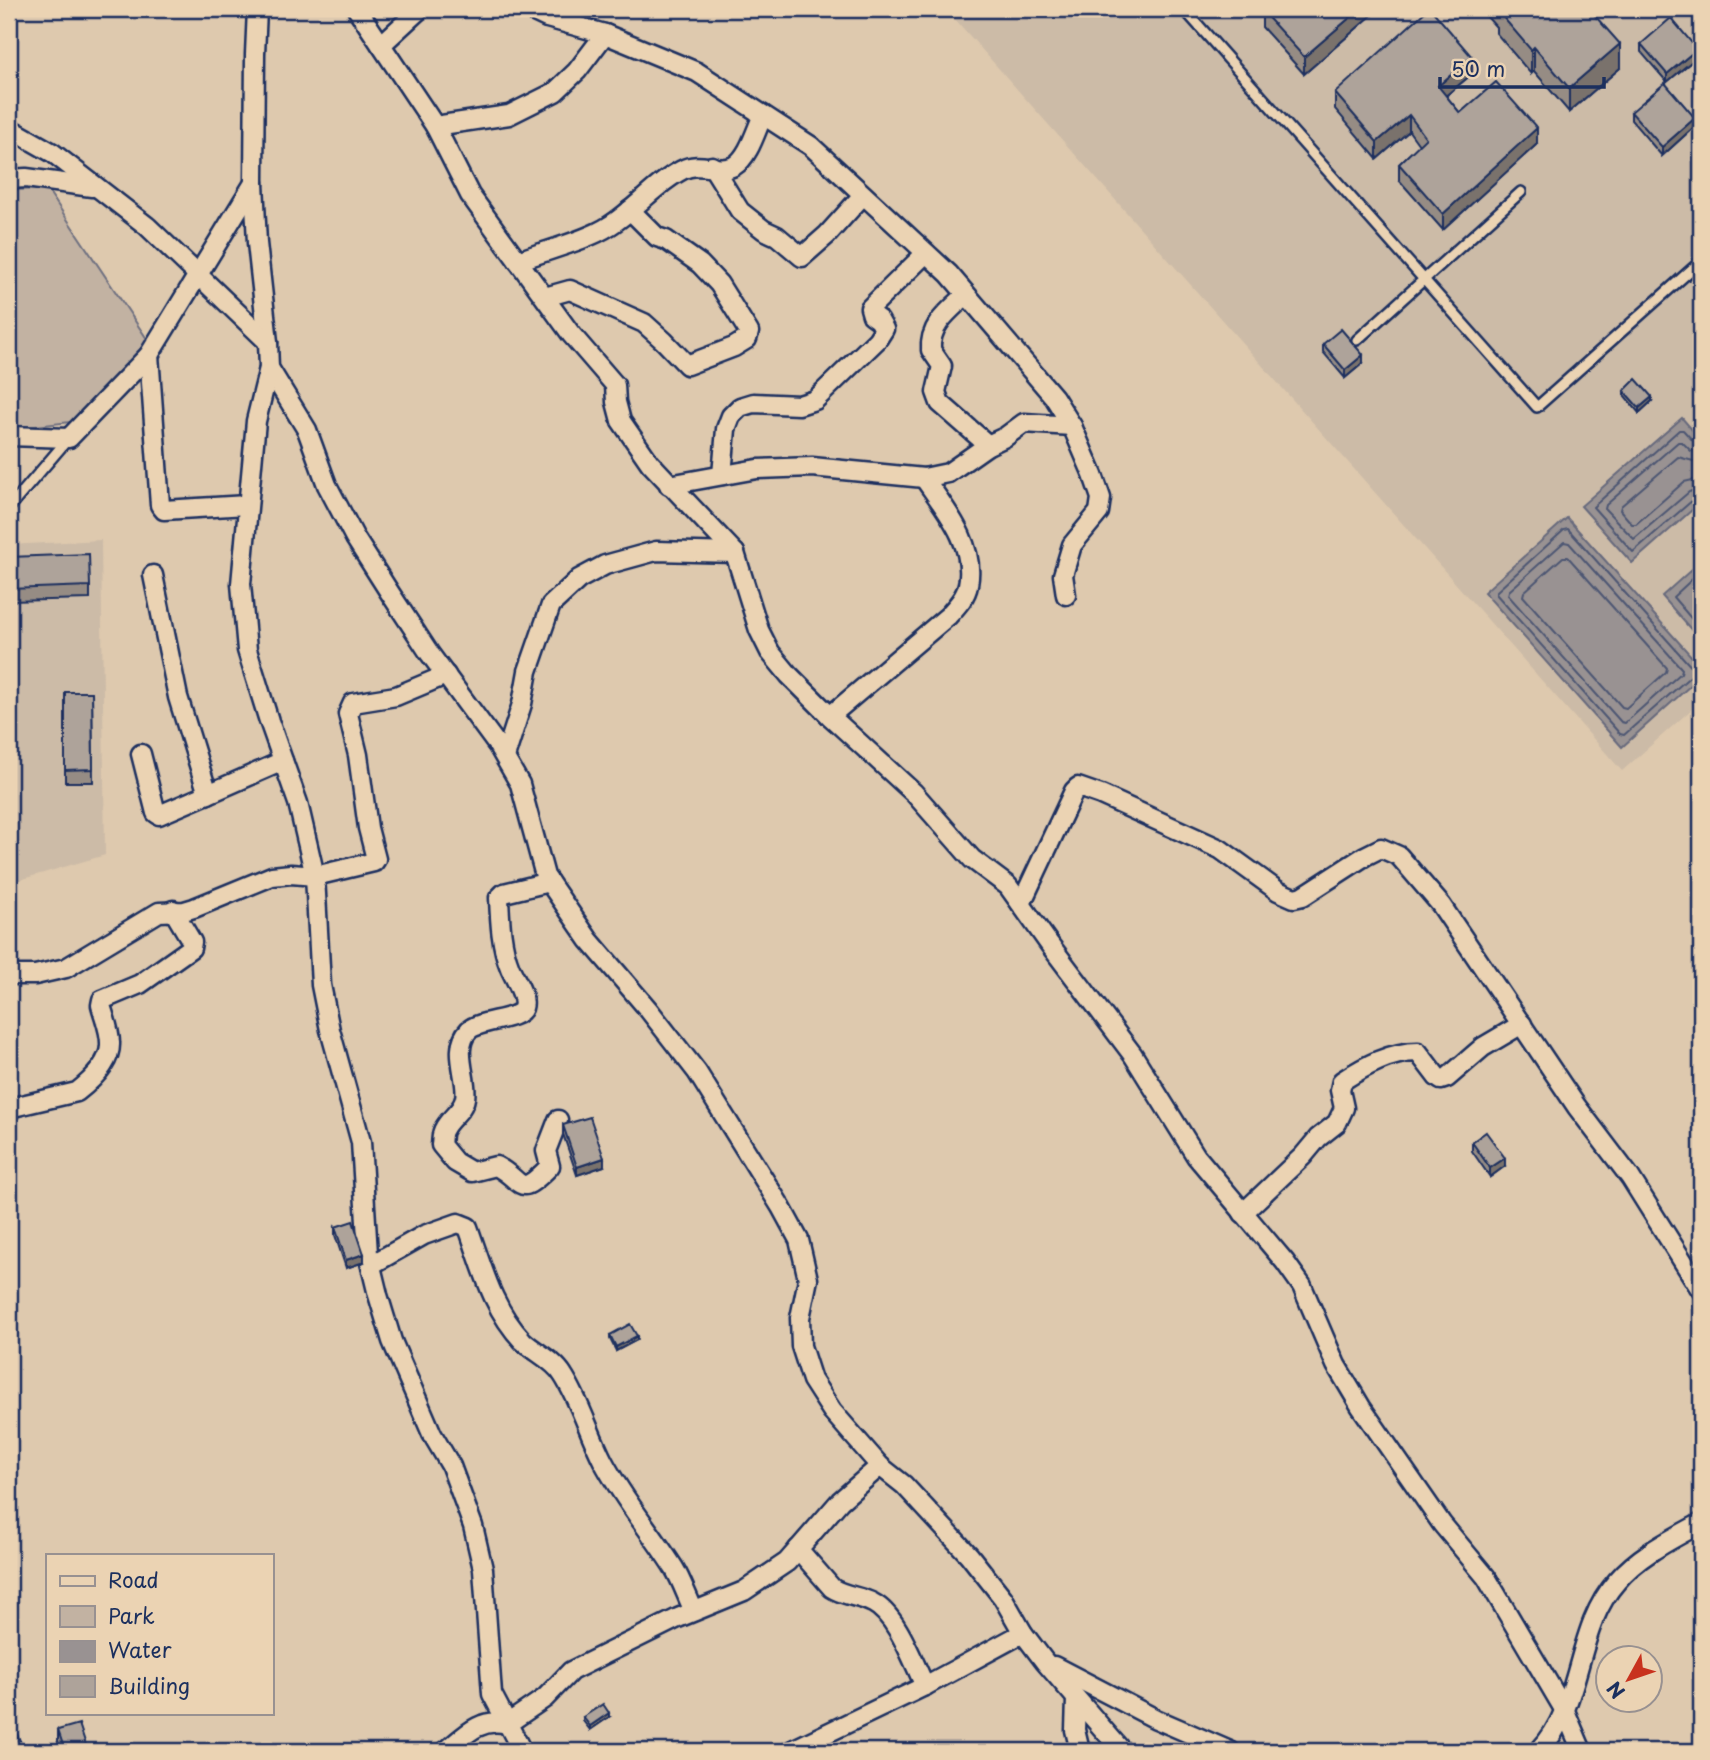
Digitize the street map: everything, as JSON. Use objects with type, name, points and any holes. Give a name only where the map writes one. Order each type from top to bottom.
[{"type":"street","points":[[257,9],[254,183],[269,368],[256,421],[247,505],[241,584],[247,650],[299,803],[315,876],[321,985],[330,1030],[361,1142],[368,1254],[392,1341],[432,1434],[452,1466],[473,1526],[483,1569],[492,1694],[522,1751]]},
{"type":"street","points":[[358,9],[435,126],[470,195],[571,334],[615,385],[621,421],[650,463],[735,553],[759,630],[770,652],[830,716],[914,793],[972,859],[1008,886],[1133,1055],[1196,1156],[1302,1286],[1336,1365],[1361,1407],[1442,1524],[1486,1577],[1565,1711],[1581,1751]]},
{"type":"street","points":[[381,45],[420,9]]},
{"type":"street","points":[[528,9],[547,18],[604,34],[698,72],[811,146],[949,274],[1054,397],[1073,426],[1101,498],[1099,512],[1072,545],[1068,555],[1063,575],[1066,595]]},
{"type":"street","points":[[435,126],[509,115],[555,92],[577,71],[604,34]]},
{"type":"street","points":[[518,261],[601,230],[681,170],[695,164],[724,169],[733,167],[750,145],[763,115]]},
{"type":"street","points":[[9,128],[53,153],[147,226],[268,342]]},
{"type":"street","points":[[712,166],[740,211],[802,257],[827,235],[863,195]]},
{"type":"street","points":[[9,179],[26,178],[94,187]]},
{"type":"street","points":[[9,436],[69,438],[149,355],[254,183]]},
{"type":"street","points":[[545,297],[570,290],[644,323],[687,365],[734,347],[747,339],[749,332],[719,284],[700,264],[666,240],[657,237],[631,210]]},
{"type":"street","points":[[722,475],[726,429],[740,407],[753,403],[799,405],[814,400],[877,340],[884,329],[872,315],[870,308],[926,253]]},
{"type":"street","points":[[966,295],[939,320],[932,337],[930,350],[942,366],[936,392],[940,403],[988,444]]},
{"type":"street","points":[[149,355],[160,505],[164,510],[247,505]]},
{"type":"street","points":[[269,368],[302,420],[323,479],[355,538],[446,675],[505,757],[520,784],[541,865],[549,882],[589,940],[697,1072],[799,1240],[808,1279],[800,1318],[801,1346],[812,1380],[832,1411],[880,1466],[904,1485],[969,1555],[1003,1598],[1023,1633],[1045,1662],[1122,1751]]},
{"type":"street","points":[[669,485],[757,469],[812,467],[924,478],[948,473],[988,444],[1024,423],[1073,426]]},
{"type":"street","points":[[830,716],[948,616],[961,601],[968,586],[969,559],[964,543],[954,522],[924,478]]},
{"type":"street","points":[[505,757],[522,704],[528,671],[551,605],[579,579],[605,565],[656,551],[735,553]]},
{"type":"street","points":[[153,575],[178,697],[208,794]]},
{"type":"street","points":[[9,975],[34,975],[66,968],[159,912],[194,908],[272,876],[315,876],[368,865],[376,859],[368,828],[349,708],[353,703],[396,696],[446,675]]},
{"type":"street","points":[[141,754],[156,813],[159,815],[283,761]]},
{"type":"street","points":[[1021,904],[1059,821],[1078,787],[1220,849],[1278,891],[1294,898],[1303,896],[1381,848],[1399,856],[1441,905],[1577,1107],[1630,1177],[1701,1290]]},
{"type":"street","points":[[549,882],[504,893],[499,898],[504,950],[524,1006],[521,1012],[487,1022],[471,1029],[465,1036],[461,1069],[466,1098],[458,1113],[443,1130],[441,1145],[450,1157],[472,1172],[496,1166],[506,1171],[516,1183],[524,1185],[536,1181],[550,1166],[546,1151],[558,1120]]},
{"type":"street","points":[[9,1108],[77,1092],[87,1085],[108,1057],[111,1043],[102,1000],[140,985],[191,948],[192,942],[173,910]]},
{"type":"street","points":[[1243,1213],[1303,1156],[1318,1138],[1337,1123],[1344,1108],[1340,1090],[1342,1081],[1376,1061],[1404,1052],[1418,1052],[1441,1080],[1447,1078],[1483,1047],[1522,1024]]},
{"type":"street","points":[[371,1265],[425,1235],[458,1223],[468,1227],[487,1287],[501,1315],[523,1340],[539,1355],[552,1362],[563,1375],[604,1462],[640,1521],[674,1569],[694,1611]]},
{"type":"street","points":[[507,1724],[545,1698],[571,1671],[624,1643],[744,1591],[787,1562],[840,1501],[880,1466]]},
{"type":"street","points":[[1539,1751],[1565,1711],[1599,1606],[1616,1581],[1638,1561],[1701,1523]]},
{"type":"street","points":[[798,1549],[832,1588],[874,1603],[888,1615],[925,1686]]},
{"type":"street","points":[[790,1751],[925,1686],[1023,1633]]},
{"type":"street","points":[[1045,1662],[1156,1719],[1230,1751]]},
{"type":"street","points":[[1076,1699],[1075,1730],[1080,1751]]},
{"type":"street","points":[[446,1751],[480,1724],[493,1720],[507,1724]]},
{"type":"lane","points":[[1184,9],[1537,407],[1701,261]]},
{"type":"lane","points":[[1357,340],[1521,192]]},
{"type":"lane","points":[[9,508],[69,438]]},
{"type":"shaded area","points":[[946,9],[1701,9],[1701,701],[1622,771]]},
{"type":"shaded area","points":[[101,540],[105,855],[9,883],[9,545]]},
{"type":"green space","points":[[47,189],[153,348],[97,419],[9,429],[9,190]]},
{"type":"water","points":[[1682,418],[1701,440],[1701,502],[1632,563],[1581,506]]},
{"type":"water","points":[[1567,518],[1701,667],[1701,676],[1622,747],[1484,592]]},
{"type":"water","points":[[1701,561],[1701,641],[1662,596]]},
{"type":"building","points":[[1360,9],[1304,57],[1262,11]]},
{"type":"building","points":[[1431,9],[1472,57],[1438,86],[1460,113],[1496,82],[1537,128],[1443,214],[1399,164],[1426,138],[1409,115],[1377,142],[1335,93]]},
{"type":"building","points":[[1496,9],[1589,9],[1620,44],[1569,88],[1534,47],[1531,50]]},
{"type":"building","points":[[1671,18],[1697,49],[1667,74],[1641,44]]},
{"type":"building","points":[[1665,83],[1695,118],[1662,147],[1631,112]]},
{"type":"building","points":[[1341,329],[1363,355],[1345,370],[1323,344]]},
{"type":"building","points":[[1636,379],[1652,397],[1639,408],[1624,391]]},
{"type":"building","points":[[89,554],[90,586],[9,589],[9,557]]},
{"type":"building","points":[[65,692],[92,692],[93,769],[65,770]]},
{"type":"building","points":[[590,1117],[604,1158],[577,1167],[563,1125]]},
{"type":"building","points":[[1486,1132],[1505,1158],[1490,1168],[1472,1142]]},
{"type":"building","points":[[353,1221],[364,1254],[346,1260],[335,1227]]},
{"type":"building","points":[[630,1324],[637,1336],[616,1347],[610,1335]]},
{"type":"building","points":[[603,1704],[609,1713],[590,1726],[583,1717]]},
{"type":"building","points":[[79,1724],[88,1751],[65,1751],[58,1730]]},
{"type":"building","points":[[14,1728],[23,1747],[9,1751],[9,1731]]}]
